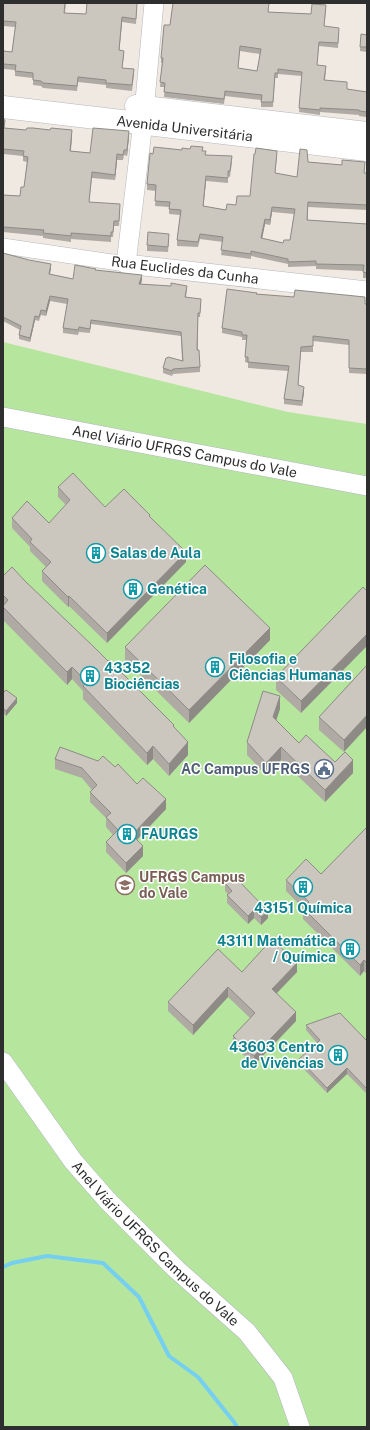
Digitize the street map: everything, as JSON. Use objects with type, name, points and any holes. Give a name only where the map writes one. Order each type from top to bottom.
[{"type":"main road","name":"Avenida Universitária","points":[[3,92],[367,150]]},
{"type":"main road","name":"Avenida Universitária","points":[[3,107],[143,115],[367,133]]},
{"type":"street","points":[[126,264],[154,3]]},
{"type":"street","name":"Rua Euclides da Cunha","points":[[3,246],[126,264],[367,291]]},
{"type":"street","name":"Anel Viário UFRGS Campus do Vale","points":[[3,417],[367,486]]},
{"type":"street","name":"Anel Viário UFRGS Campus do Vale","points":[[3,1062],[73,1162],[108,1201],[176,1269],[247,1332],[283,1378],[300,1427]]},
{"type":"green space","name":"UFRGS Campus do Vale","points":[[3,342],[288,412],[367,424],[367,1427],[3,1427]]},
{"type":"building","points":[[3,3],[65,3],[64,13],[86,14],[87,3],[137,3],[136,19],[122,17],[119,50],[124,51],[122,68],[134,69],[132,85],[106,83],[106,80],[78,77],[77,86],[43,83],[41,81],[33,80],[33,73],[15,71],[16,65],[3,64],[3,51],[12,52],[16,22],[3,21]]},
{"type":"building","points":[[173,3],[269,3],[268,12],[311,14],[312,4],[326,5],[324,26],[339,28],[338,43],[319,42],[317,65],[326,66],[324,80],[347,82],[347,89],[367,92],[367,112],[359,110],[320,108],[320,110],[299,108],[302,72],[278,69],[278,73],[275,73],[273,102],[261,102],[262,95],[225,91],[224,99],[164,92],[165,83],[160,82],[163,58],[161,58],[164,25],[170,25]],"holes":[[[240,46],[261,49],[257,71],[238,68]]]},
{"type":"building","points":[[361,34],[367,35],[367,47],[360,47]]},
{"type":"building","points":[[3,119],[5,120],[4,128],[26,130],[27,128],[33,128],[50,130],[51,128],[72,130],[70,151],[90,153],[93,128],[129,131],[127,150],[124,150],[123,155],[117,154],[115,175],[92,172],[89,202],[120,204],[119,221],[114,221],[111,236],[71,233],[71,236],[43,233],[44,230],[3,227],[3,195],[20,196],[21,187],[24,187],[28,157],[23,156],[24,151],[3,149]]},
{"type":"building","points":[[191,146],[203,147],[202,151],[206,151],[205,155],[232,156],[230,171],[228,171],[228,178],[206,176],[203,206],[226,210],[227,204],[236,205],[237,196],[250,196],[254,154],[256,148],[277,151],[275,173],[297,177],[300,149],[307,150],[308,162],[342,165],[342,160],[365,162],[364,173],[367,173],[367,205],[308,202],[307,220],[367,224],[367,273],[363,272],[364,265],[316,264],[316,261],[288,262],[288,259],[251,251],[251,254],[221,250],[223,237],[200,234],[198,242],[177,240],[181,210],[169,209],[170,202],[155,201],[156,185],[147,184],[150,153],[153,154],[154,147],[182,150],[182,148],[190,149]],"holes":[[[272,207],[295,209],[290,240],[284,240],[283,243],[261,238],[265,219],[270,220]]]},
{"type":"building","points":[[148,232],[169,234],[168,247],[147,245]]},
{"type":"building","points":[[3,253],[51,264],[49,274],[73,279],[75,265],[96,269],[95,270],[142,275],[139,284],[171,286],[171,283],[187,286],[185,297],[201,299],[200,313],[198,313],[197,350],[199,350],[200,367],[173,369],[172,371],[163,368],[166,358],[168,357],[183,361],[181,332],[91,320],[90,329],[79,327],[78,330],[63,328],[68,299],[50,296],[46,311],[41,310],[39,317],[35,316],[30,338],[19,335],[21,326],[3,317]]},
{"type":"building","points":[[227,289],[257,293],[256,294],[294,297],[295,290],[365,297],[365,304],[367,304],[367,369],[349,368],[349,340],[313,336],[313,346],[301,347],[298,385],[304,387],[302,401],[284,399],[289,366],[248,362],[248,357],[245,357],[247,335],[242,335],[242,332],[222,328]]},
{"type":"building","points":[[73,473],[105,507],[124,489],[186,552],[107,633],[42,571],[51,562],[30,542],[32,539],[12,518],[27,501],[49,523],[70,500],[58,487]]},
{"type":"building","points":[[205,565],[270,628],[189,710],[125,647]]},
{"type":"building","points":[[12,567],[108,661],[109,660],[174,725],[173,726],[188,742],[169,764],[153,746],[147,753],[83,686],[87,682],[72,667],[67,672],[3,607],[8,600],[3,595],[3,576]]},
{"type":"building","points":[[363,587],[367,591],[367,634],[301,701],[276,677]]},
{"type":"building","points":[[367,665],[367,715],[344,740],[319,717]]},
{"type":"building","points":[[6,690],[17,698],[6,711],[3,708],[3,691],[4,692]]},
{"type":"building","points":[[263,691],[280,696],[273,717],[299,743],[306,735],[335,762],[345,752],[353,760],[325,790],[281,747],[266,763],[247,742]]},
{"type":"building","points":[[60,747],[98,761],[103,756],[115,767],[118,764],[137,784],[143,778],[166,799],[132,835],[143,846],[126,863],[106,842],[118,830],[106,817],[111,813],[90,792],[97,785],[82,768],[55,759]]},
{"type":"building","points":[[367,827],[367,963],[364,960],[360,965],[303,908],[309,902],[286,880],[306,859],[321,874]]},
{"type":"building","points":[[233,875],[268,911],[261,917],[254,910],[248,916],[227,895],[232,891],[225,883]]},
{"type":"building","points":[[272,939],[297,963],[272,989],[296,1012],[254,1056],[233,1036],[255,1013],[228,987],[193,1025],[168,1002],[218,949],[242,972]]},
{"type":"building","name":"43603 Centro de Vivências","points":[[340,1013],[367,1041],[367,1089],[347,1068],[327,1088],[299,1059],[320,1040],[306,1025]]},
{"type":"waterway","points":[[3,1267],[12,1263],[47,1256],[103,1263],[139,1297],[169,1356],[198,1377],[237,1427]]},
{"type":"place","name":"Salas de Aula","points":[[96,553]]},
{"type":"place","name":"Genética","points":[[133,589]]},
{"type":"place","name":"Filosofia e Ciências Humanas","points":[[215,667]]},
{"type":"place","name":"43352 Biociências","points":[[90,676]]},
{"type":"place","name":"AC Campus UFRGS","points":[[324,769]]},
{"type":"place","name":"FAURGS","points":[[127,834]]},
{"type":"place","name":"UFRGS Campus do Vale","points":[[125,885]]},
{"type":"place","name":"43151 Química","points":[[303,887]]},
{"type":"place","name":"43111 Matemática / Química","points":[[350,949]]},
{"type":"place","name":"43603 Centro de Vivências","points":[[338,1055]]}]
